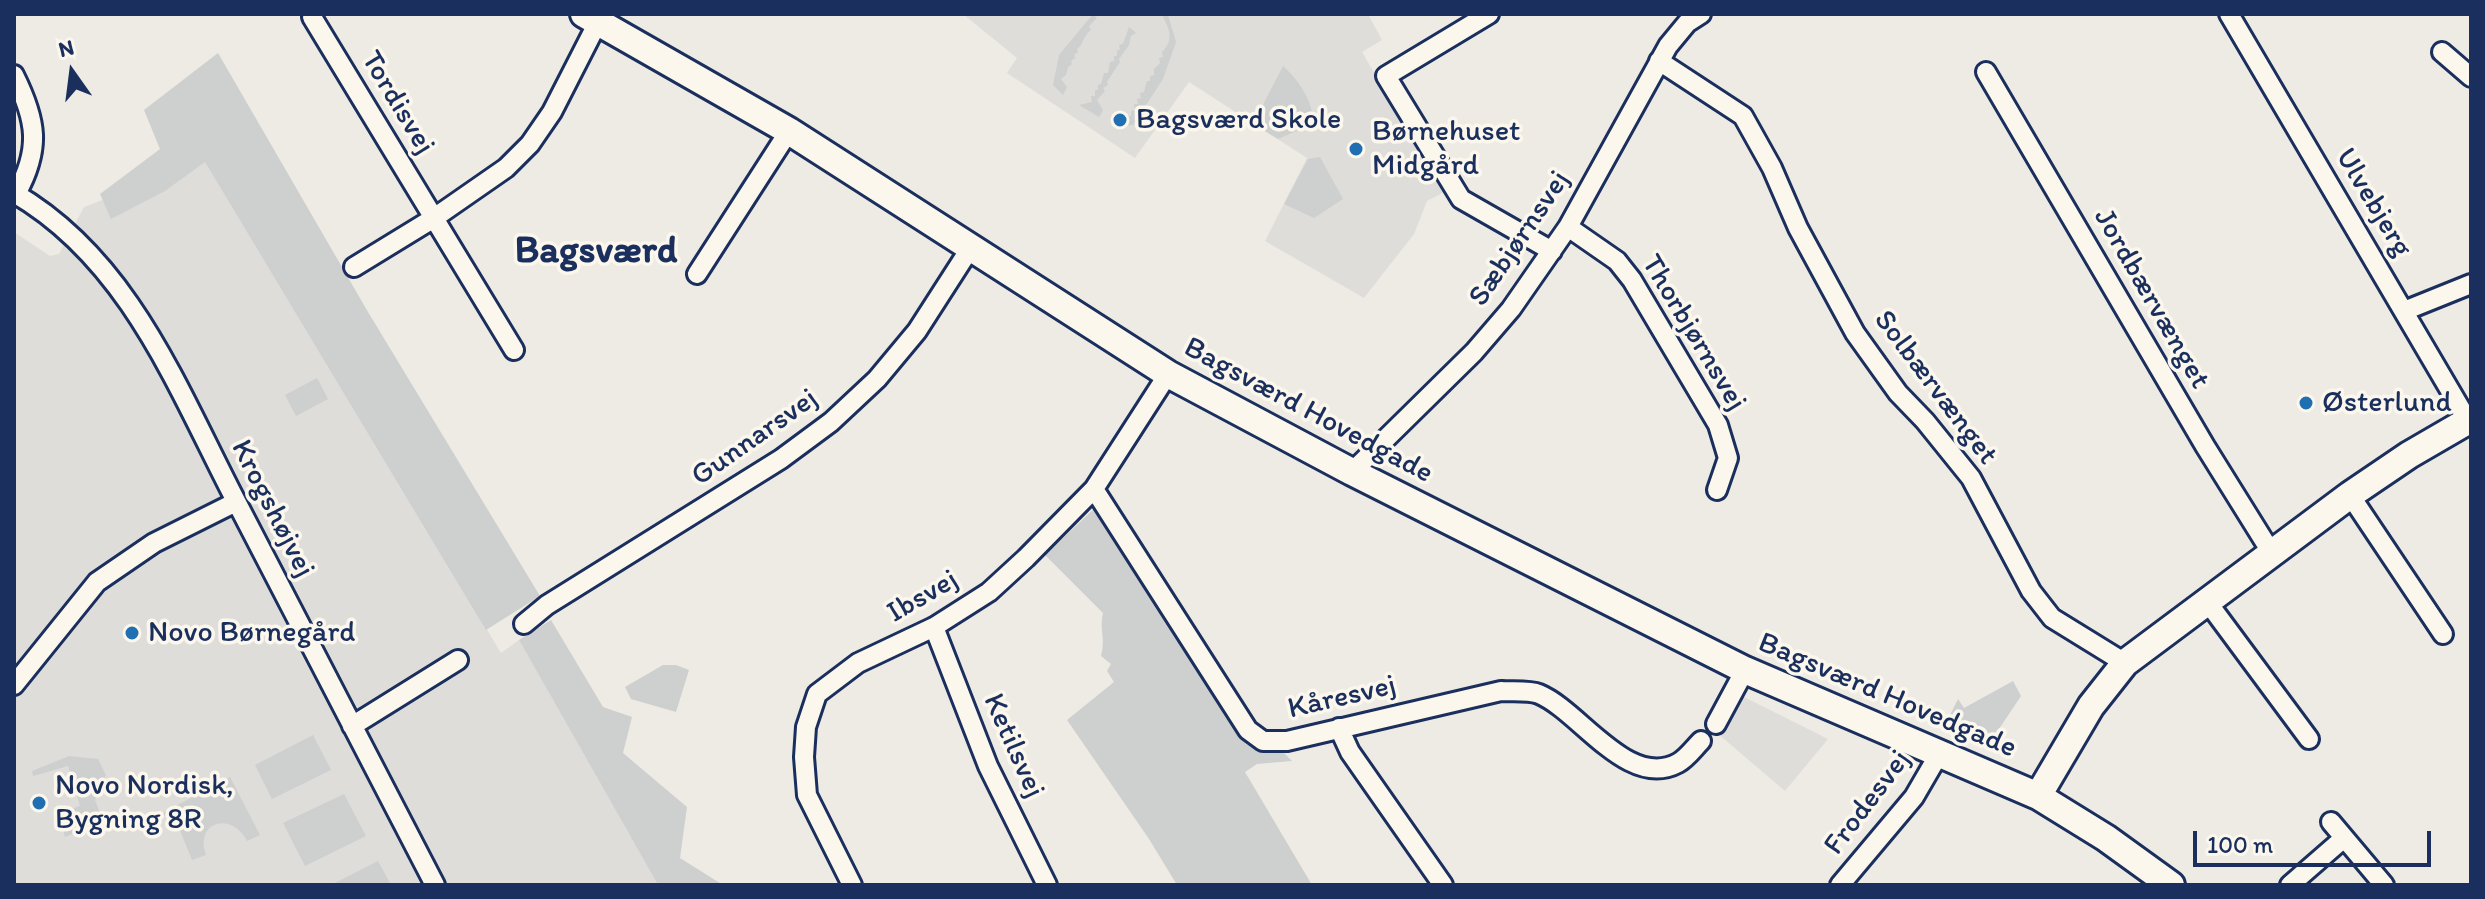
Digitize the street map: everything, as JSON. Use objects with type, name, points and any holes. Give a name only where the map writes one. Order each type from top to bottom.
[{"type":"street","points":[[1489,14],[1386,76],[1461,199],[1552,251]]},
{"type":"street","name":"Sæbjørnsvej","points":[[1352,472],[1474,352],[1511,309],[1568,227],[1659,61],[1687,23],[1701,14]]},
{"type":"street","name":"Ulvebjerg","points":[[2229,14],[2469,420]]},
{"type":"street","name":"Tordisvej","points":[[312,17],[514,350]]},
{"type":"street","points":[[354,267],[434,218],[506,168],[530,144],[552,112],[591,18]]},
{"type":"street","name":"Bagsværd Hovedgade","points":[[591,18],[789,131],[1168,374],[1352,472],[1745,670],[2038,796],[2106,838],[2171,885]]},
{"type":"street","points":[[2442,52],[2471,77]]},
{"type":"street","name":"Solbærvænget","points":[[1659,61],[1743,116],[1772,168],[1798,228],[1855,333],[1898,393],[1971,478],[2031,591],[2052,618],[2125,663]]},
{"type":"street","name":"Jordbærvænget","points":[[1986,72],[2205,446],[2271,552]]},
{"type":"street","points":[[14,75],[27,100],[33,139],[30,169],[15,194]]},
{"type":"street","points":[[697,274],[789,131]]},
{"type":"street","name":"Krogshøjvej","points":[[15,194],[61,224],[95,257],[119,287],[182,395],[435,885]]},
{"type":"street","name":"Thorbjørnsvej","points":[[1568,227],[1609,254],[1632,280],[1718,425],[1728,458],[1717,490]]},
{"type":"street","name":"Gunnarsvej","points":[[524,624],[547,605],[781,459],[831,422],[877,379],[917,331],[971,247]]},
{"type":"street","points":[[2404,311],[2471,284]]},
{"type":"street","name":"Ibsvej","points":[[852,885],[807,795],[804,757],[806,727],[817,694],[842,674],[934,627],[989,592],[1094,489],[1168,374]]},
{"type":"street","points":[[2038,796],[2091,706],[2125,663],[2350,495],[2469,420]]},
{"type":"street","name":"Kåresvej","points":[[1094,489],[1248,730],[1263,741],[1287,741],[1501,691],[1538,694],[1621,757],[1653,769],[1678,763],[1701,741]]},
{"type":"street","points":[[2350,495],[2443,634]]},
{"type":"street","points":[[14,685],[97,582],[154,543],[236,502]]},
{"type":"street","points":[[2206,600],[2309,739]]},
{"type":"street","name":"Ketilsvej","points":[[934,627],[988,766],[1047,885]]},
{"type":"street","points":[[352,726],[458,660]]},
{"type":"street","points":[[1716,724],[1745,670]]},
{"type":"street","points":[[1339,728],[1350,752],[1443,885]]},
{"type":"street","name":"Frodesvej","points":[[1840,885],[1914,797],[1939,754]]},
{"type":"street","points":[[2331,822],[2384,885]]},
{"type":"street","points":[[2290,885],[2344,838]]},
{"type":"shaded area","name":"Børnehuset Midgård","points":[[963,14],[1368,14],[1382,40],[1362,52],[1444,192],[1427,201],[1414,234],[1364,298],[1265,241],[1307,158],[1189,82],[1135,158],[1007,73],[1017,58]]},
{"type":"shaded area","points":[[1093,14],[1097,18],[1089,26],[1091,30],[1061,79],[1067,87],[1063,95],[1053,85],[1059,55]]},
{"type":"shaded area","points":[[1166,14],[1176,42],[1163,79],[1133,125],[1115,126],[1116,122],[1127,121],[1131,116],[1131,111],[1135,110],[1134,104],[1138,104],[1140,93],[1144,92],[1150,76],[1154,75],[1159,58],[1163,57],[1162,52],[1170,37],[1163,17]]},
{"type":"shaded area","points":[[1129,27],[1136,33],[1131,36],[1108,85],[1103,88],[1105,91],[1097,100],[1103,110],[1099,117],[1079,105],[1092,102],[1091,96],[1095,96],[1104,73],[1108,73],[1110,62],[1117,56]]},
{"type":"shaded area","points":[[218,53],[368,312],[540,596],[486,630],[205,162],[165,191],[111,219],[100,194],[160,149],[144,110]]},
{"type":"shaded area","points":[[1283,66],[1304,92],[1311,108],[1313,124],[1278,139],[1253,124]]},
{"type":"shaded area","points":[[1320,157],[1343,199],[1314,218],[1284,204],[1308,159]]},
{"type":"shaded area","points":[[205,161],[501,653],[519,640],[658,885],[14,885],[14,232],[50,256],[59,254],[84,207]]},
{"type":"shaded area","points":[[317,378],[328,399],[296,416],[285,395]]},
{"type":"shaded area","points":[[1098,505],[1255,745],[1278,747],[1292,761],[1257,764],[1245,772],[1312,885],[1177,885],[1067,720],[1114,682],[1107,671],[1111,664],[1101,656],[1103,613],[1045,555]]},
{"type":"shaded area","points":[[551,620],[603,707],[632,717],[623,753],[687,807],[680,858],[723,885],[658,885],[519,640]]},
{"type":"shaded area","points":[[663,665],[676,665],[689,670],[676,712],[631,699],[625,687]]},
{"type":"shaded area","points":[[2013,681],[2021,696],[1989,744],[1945,725],[1958,699],[1964,708]]},
{"type":"shaded area","points":[[1742,696],[1828,739],[1785,791],[1717,733]]},
{"type":"shaded area","points":[[313,735],[331,770],[272,799],[255,765]]},
{"type":"shaded area","points":[[69,756],[98,759],[106,775],[95,800],[103,821],[65,837],[58,813],[80,806],[68,766],[33,776],[32,771]]},
{"type":"shaded area","points":[[230,777],[260,835],[247,841],[233,826],[216,824],[205,834],[206,855],[192,860],[173,813],[148,821]]},
{"type":"shaded area","points":[[344,794],[366,836],[305,866],[283,823]]},
{"type":"shaded area","points":[[378,861],[391,885],[331,885]]},
{"type":"place","name":"Bagsværd Skole","points":[[1120,120]]},
{"type":"place","name":"Børnehuset Midgård","points":[[1356,149]]},
{"type":"place","name":"Østerlund","points":[[2306,403]]},
{"type":"place","name":"Novo Børnegård","points":[[132,633]]},
{"type":"place","name":"Novo Nordisk, Bygning 8R","points":[[39,803]]},
{"type":"district","name":"Bagsværd","points":[[596,252]]}]
